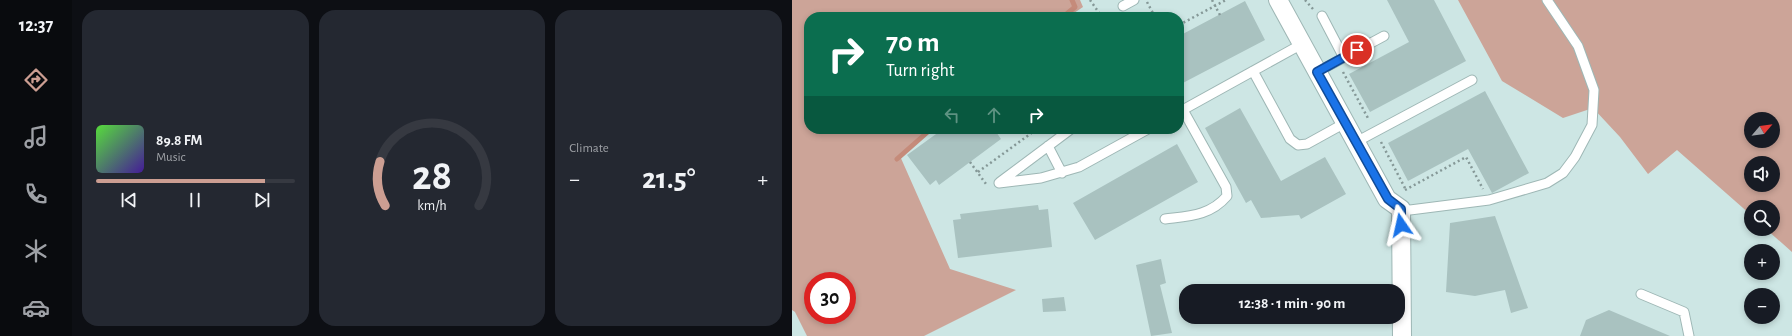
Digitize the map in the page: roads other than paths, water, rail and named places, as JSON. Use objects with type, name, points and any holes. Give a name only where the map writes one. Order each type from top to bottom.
[{"type":"street","points":[[1278,0],[1356,142],[1394,204],[1402,336]]},
{"type":"lane","points":[[1123,6],[1134,0]]},
{"type":"lane","points":[[1394,204],[1410,210],[1489,200],[1547,183],[1563,173],[1575,157],[1592,125],[1594,90],[1578,46],[1547,0]]},
{"type":"lane","points":[[1322,16],[1344,58]]},
{"type":"lane","points":[[1317,72],[1384,36]]},
{"type":"lane","points":[[1184,109],[1302,44]]},
{"type":"lane","points":[[1253,71],[1290,139],[1298,145],[1307,144],[1346,123]]},
{"type":"lane","points":[[1356,142],[1472,80]]},
{"type":"lane","points":[[1165,219],[1200,214],[1221,203],[1227,196],[1226,187],[1184,116]]},
{"type":"lane","points":[[1064,134],[999,183],[1042,178],[1062,173],[1080,166],[1139,134]]},
{"type":"lane","points":[[1048,146],[1062,173]]},
{"type":"lane","points":[[1641,294],[1684,312],[1689,336]]},
{"type":"waterway","points":[[1069,12],[1075,7],[1072,0]]},
{"type":"waterway","points":[[897,159],[925,134]]}]
